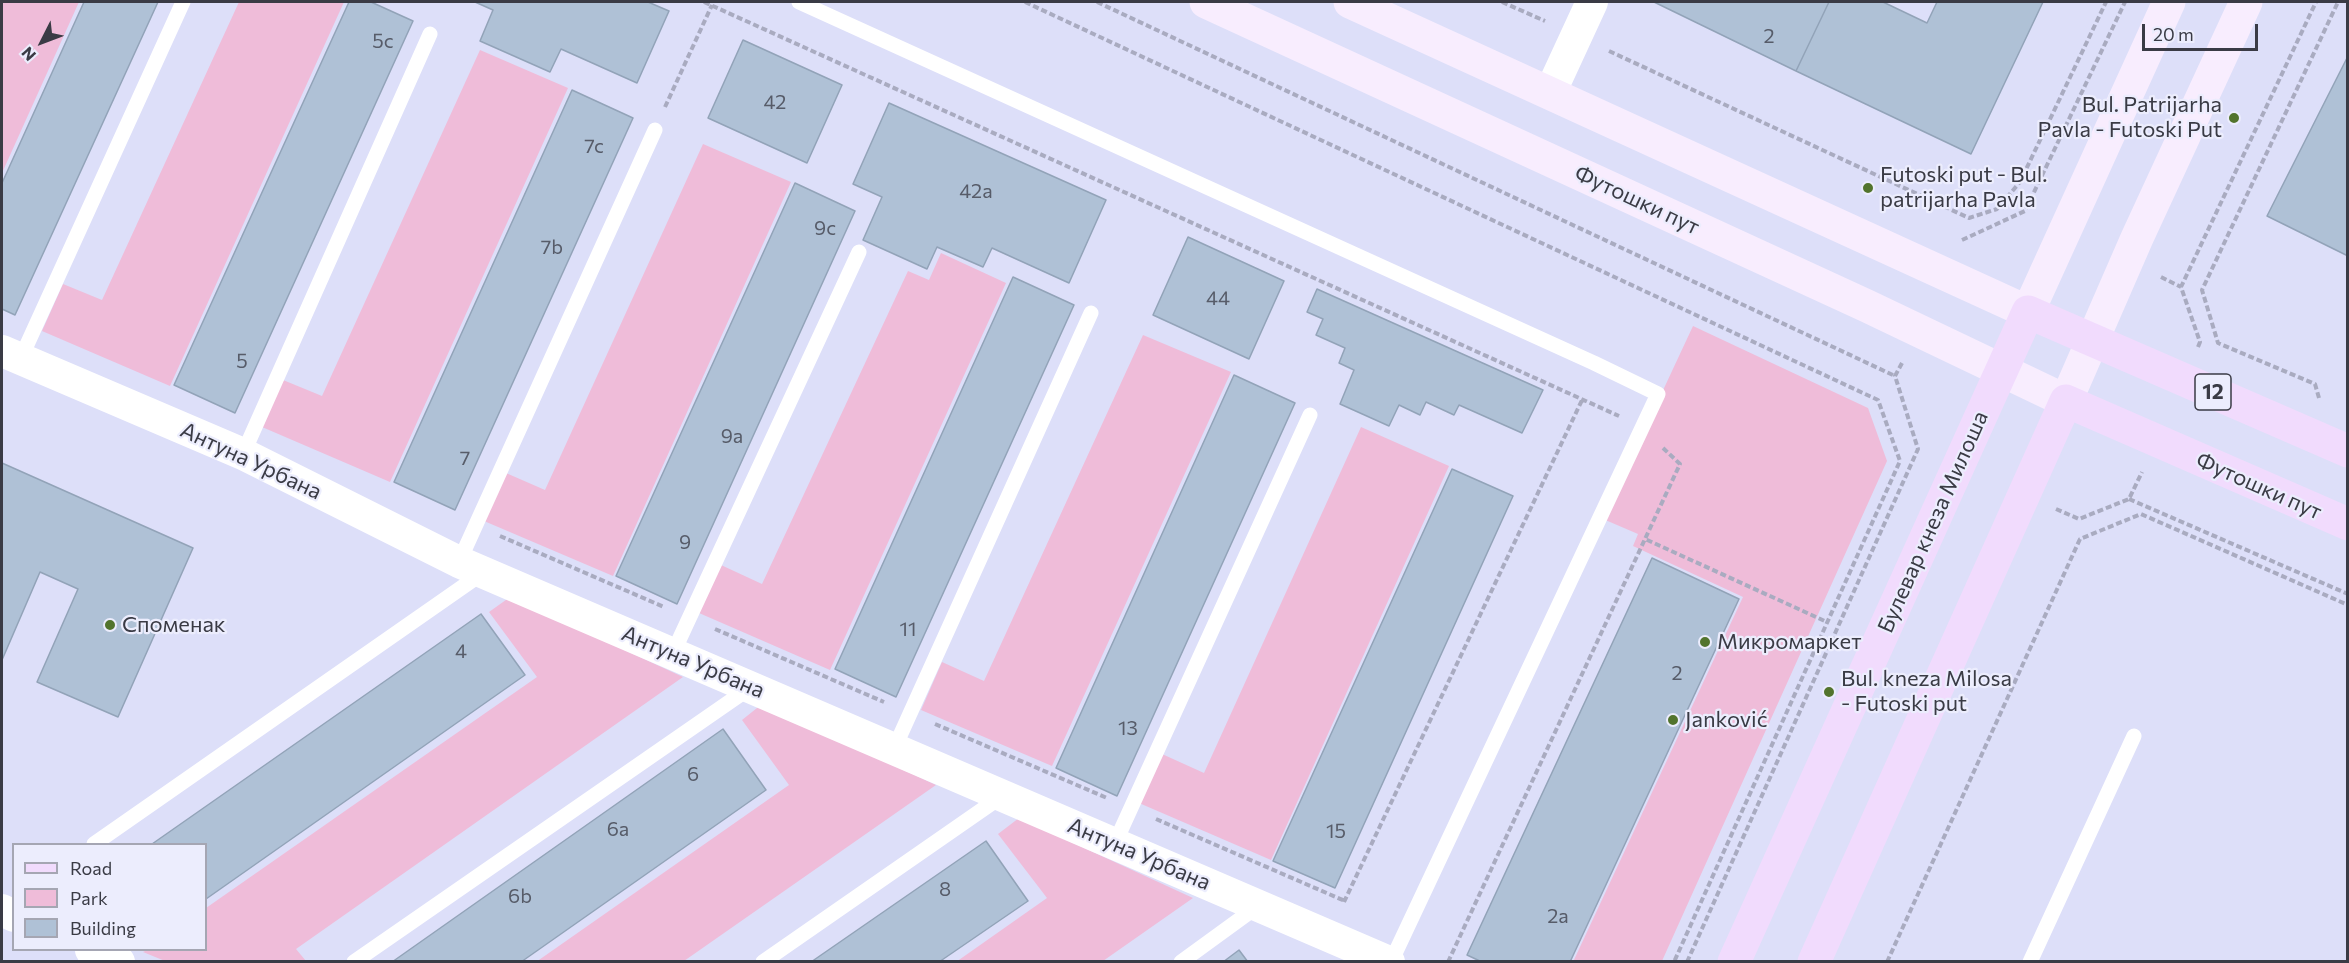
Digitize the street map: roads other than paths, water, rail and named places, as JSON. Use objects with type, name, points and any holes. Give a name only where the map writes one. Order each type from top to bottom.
[{"type":"main road","name":"Футошки пут","points":[[1206,2],[2066,401],[2348,524]]},
{"type":"main road","points":[[1350,2],[2028,312],[2169,2]]},
{"type":"main road","points":[[1814,962],[2137,238],[2246,2]]},
{"type":"main road","name":"12","points":[[2028,312],[2342,445]]},
{"type":"main road","name":"Булевар кнеза Милоша","points":[[1734,962],[2028,312]]},
{"type":"street","points":[[1550,93],[1592,2]]},
{"type":"street","name":"Антуна Урбана","points":[[11,356],[243,454],[471,567],[1390,962]]},
{"type":"street","points":[[93,951],[119,962]]},
{"type":"lane","points":[[11,356],[183,2]]},
{"type":"lane","points":[[799,2],[1658,394],[1390,962]]},
{"type":"lane","points":[[243,454],[430,34]]},
{"type":"lane","points":[[95,843],[471,567],[655,130]]},
{"type":"lane","points":[[673,653],[859,252]]},
{"type":"lane","points":[[894,749],[1091,313]]},
{"type":"lane","points":[[1115,843],[1310,415]]},
{"type":"lane","points":[[354,962],[751,687]]},
{"type":"lane","points":[[2030,962],[2134,736]]},
{"type":"lane","points":[[763,962],[1003,796]]},
{"type":"lane","points":[[1181,962],[1258,906]]},
{"type":"place","name":"Bul. Patrijarha Pavla - Futoski Put","points":[[2234,118]]},
{"type":"place","name":"Futoski put - Bul. patrijarha Pavla","points":[[1868,188]]},
{"type":"place","name":"Споменак","points":[[110,625]]},
{"type":"place","name":"Микромаркет","points":[[1705,642]]},
{"type":"place","name":"Bul. kneza Milosa - Futoski put","points":[[1829,692]]},
{"type":"place","name":"Janković","points":[[1673,720]]}]
